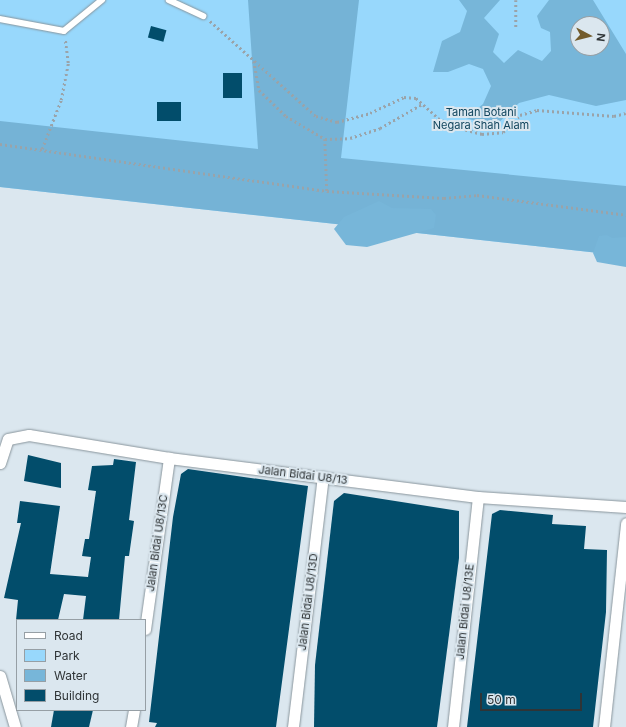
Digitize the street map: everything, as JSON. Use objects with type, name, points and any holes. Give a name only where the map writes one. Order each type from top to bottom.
[{"type":"street","name":"Jalan Bidai U8/13","points":[[0,463],[8,438],[17,434],[168,458],[478,497],[626,507]]},
{"type":"street","name":"Jalan Bidai U8/13C","points":[[146,621],[168,458]]},
{"type":"street","name":"Jalan Bidai U8/13D","points":[[293,727],[323,477]]},
{"type":"street","name":"Jalan Bidai U8/13E","points":[[453,727],[478,497]]},
{"type":"street","points":[[604,727],[626,523]]},
{"type":"street","points":[[0,676],[15,727]]},
{"type":"street","points":[[131,727],[134,711]]},
{"type":"lane","points":[[0,19],[64,31],[102,0]]},
{"type":"lane","points":[[169,0],[203,16]]},
{"type":"path","points":[[516,0],[516,28]]},
{"type":"path","points":[[203,16],[316,116],[337,122],[370,113],[404,97],[416,98],[438,118],[482,134],[503,132],[520,115],[537,110],[614,116],[626,113]]},
{"type":"path","points":[[42,148],[61,100],[68,63],[64,31]]},
{"type":"path","points":[[254,60],[259,90],[286,116],[325,139],[350,138],[380,128],[422,104]]},
{"type":"path","points":[[325,139],[327,190]]},
{"type":"path","points":[[0,144],[42,148],[327,190],[444,198],[477,195],[626,215]]},
{"type":"green space","name":"Taman Botani Negara Shah Alam","points":[[0,0],[626,0],[626,256],[0,187]]},
{"type":"shaded area","points":[[248,0],[359,0],[341,158],[626,186],[626,256],[0,187],[0,121],[258,149]]},
{"type":"water","points":[[459,0],[500,0],[484,18],[499,34],[493,52],[504,63],[518,50],[542,61],[551,51],[550,32],[541,28],[537,16],[549,0],[593,0],[603,16],[570,16],[570,56],[610,56],[610,28],[626,54],[626,100],[596,106],[549,95],[519,103],[494,127],[466,118],[483,104],[491,86],[483,69],[469,64],[448,72],[433,72],[442,41],[460,32],[467,11]]},
{"type":"water","points":[[379,201],[392,208],[431,209],[436,215],[434,228],[367,247],[346,245],[334,229],[344,217]]},
{"type":"water","points":[[607,235],[612,238],[626,237],[626,267],[597,262],[593,253],[599,236]]},
{"type":"building","points":[[151,26],[166,30],[163,42],[148,38]]},
{"type":"building","points":[[223,73],[242,73],[242,98],[223,98]]},
{"type":"building","points":[[157,102],[181,102],[181,121],[157,121]]},
{"type":"building","points":[[28,455],[61,463],[61,488],[24,481]]},
{"type":"building","points":[[114,459],[136,462],[129,520],[134,521],[129,556],[125,556],[119,619],[83,619],[86,596],[64,594],[58,619],[16,619],[18,600],[4,598],[21,523],[17,523],[20,501],[60,506],[50,574],[88,577],[91,557],[82,556],[85,539],[89,539],[96,491],[88,490],[92,466],[113,465]]},
{"type":"building","points":[[188,469],[308,486],[276,727],[155,727],[157,723],[149,722],[173,517],[181,474]]},
{"type":"building","points":[[344,493],[459,511],[459,558],[437,727],[314,727],[315,665],[334,501]]},
{"type":"building","points":[[500,510],[553,515],[552,524],[586,526],[584,549],[607,550],[606,612],[593,727],[467,727],[492,514]]},
{"type":"building","points":[[54,711],[93,711],[89,727],[51,727]]}]
